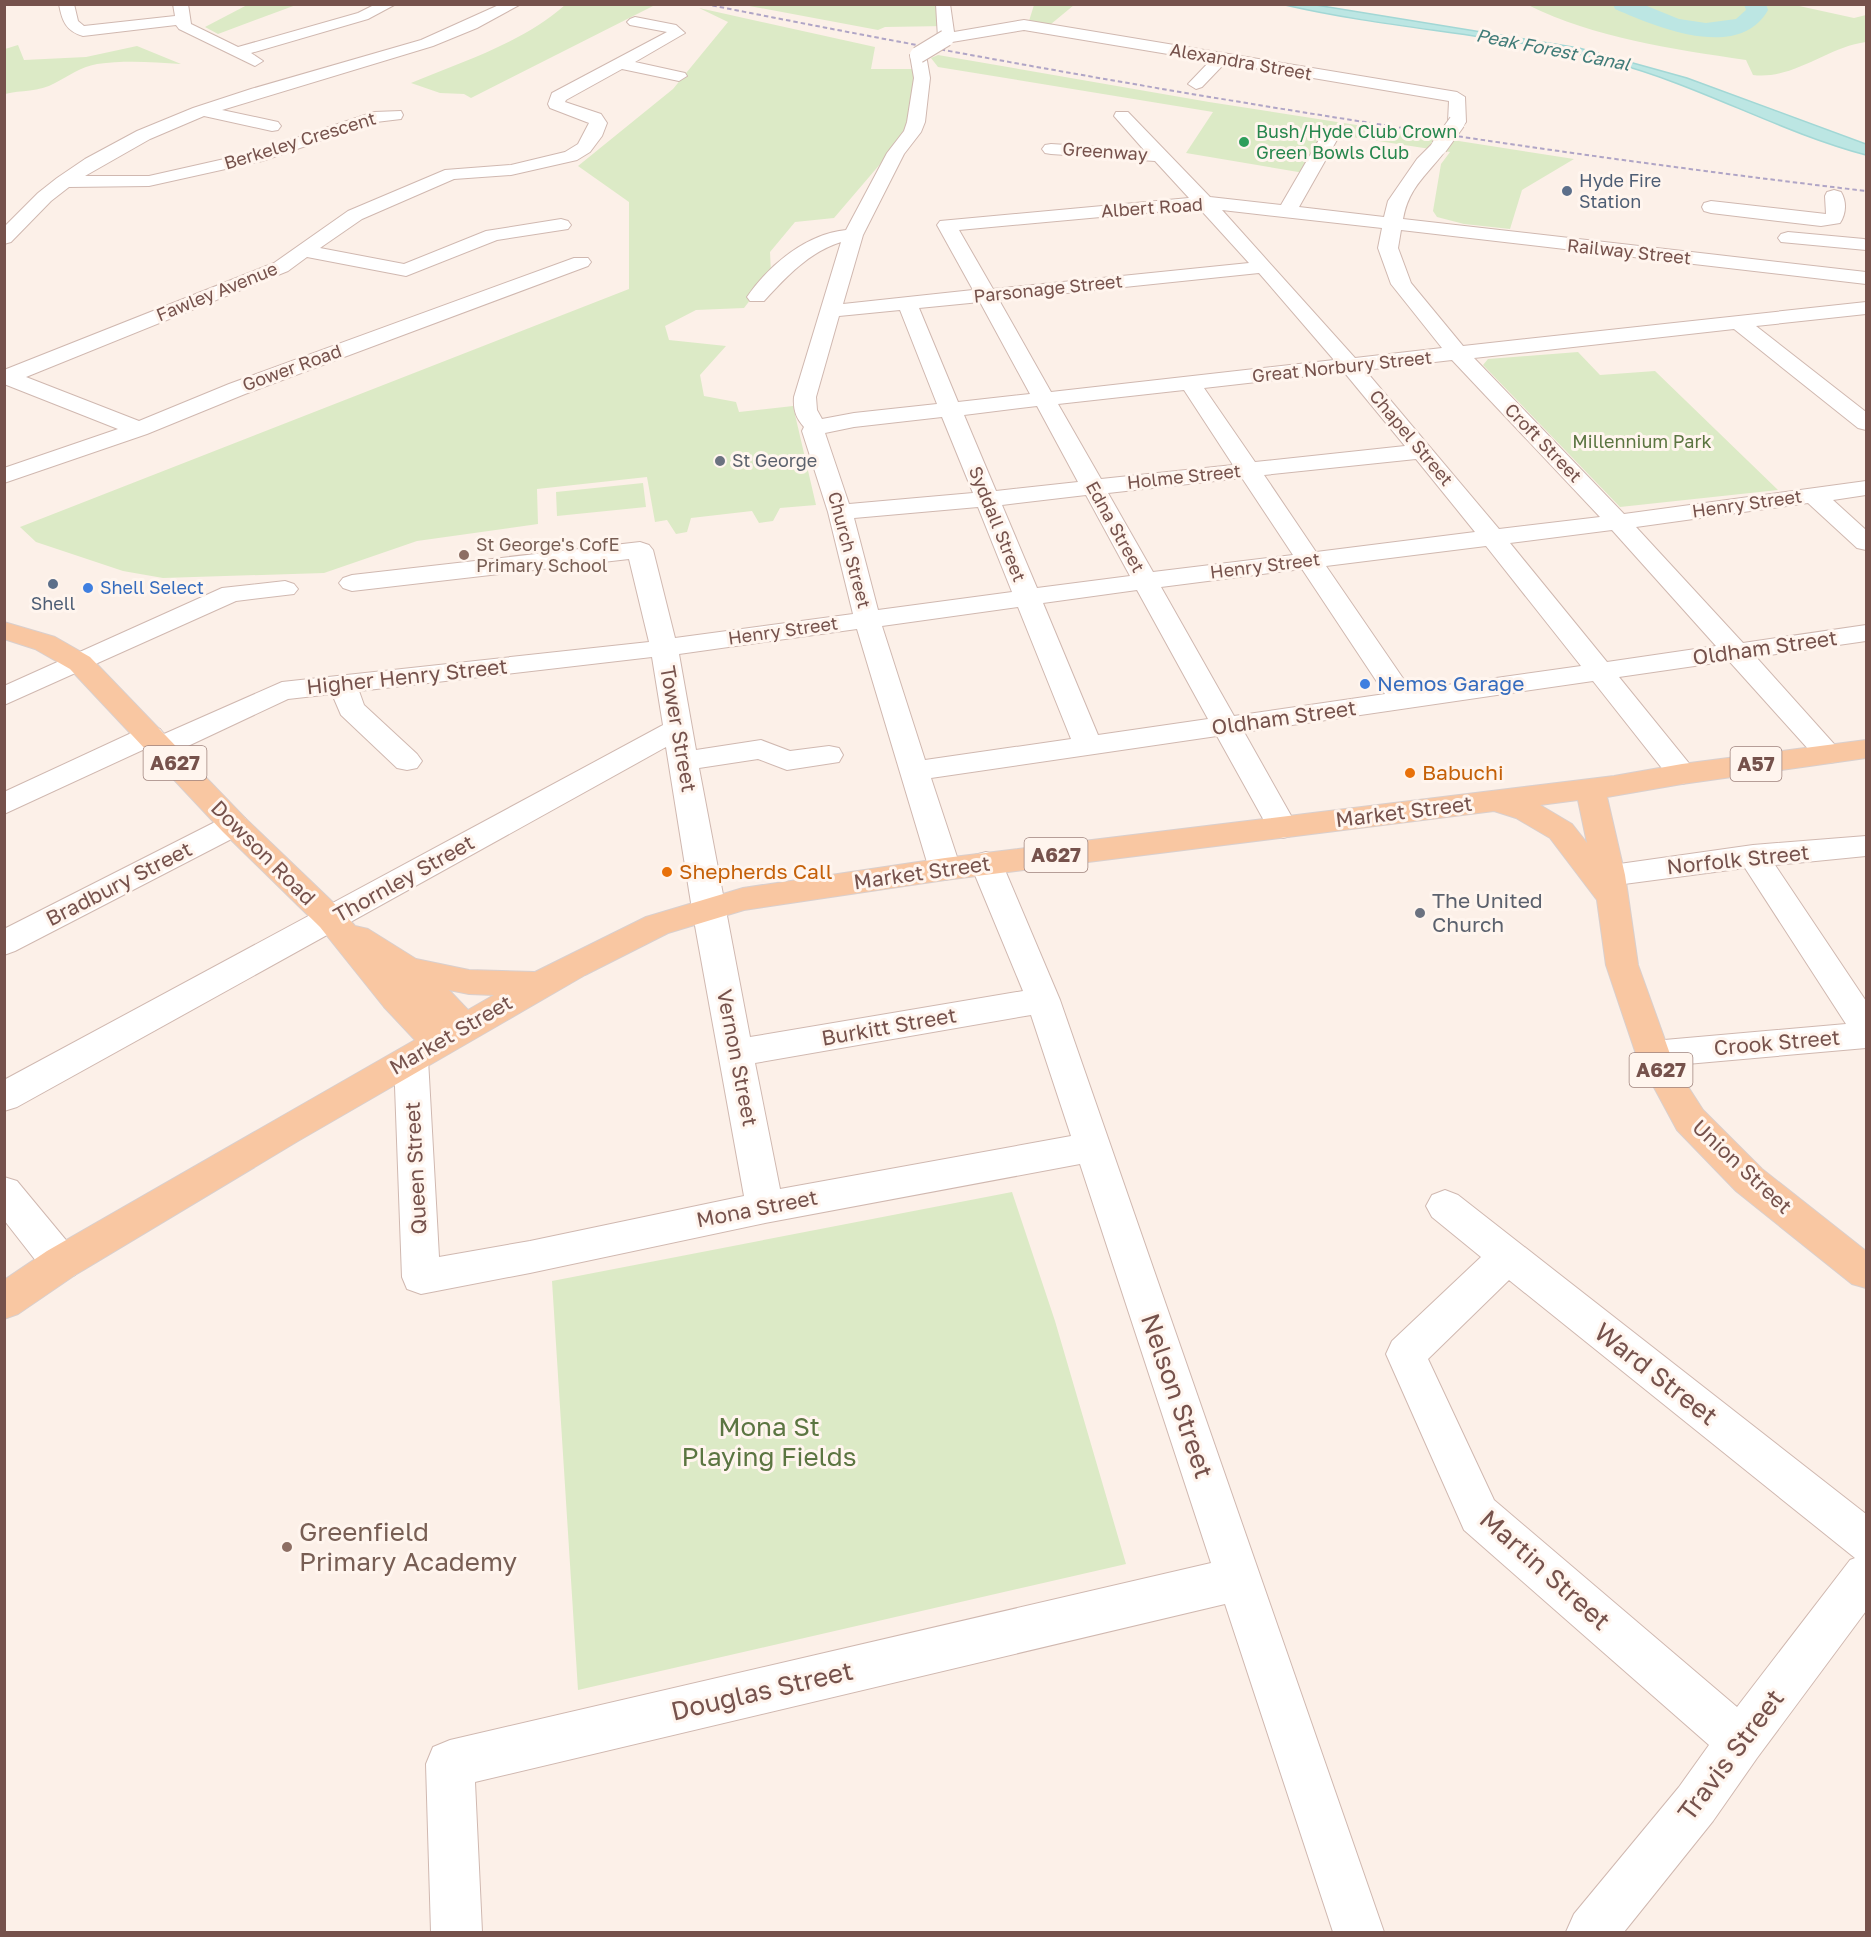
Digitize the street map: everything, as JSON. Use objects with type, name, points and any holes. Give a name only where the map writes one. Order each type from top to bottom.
[{"type":"main road","name":"Dowson Road","points":[[4,630],[45,643],[80,663],[234,825],[331,919],[435,1045]]},
{"type":"main road","name":"Market Street","points":[[4,1302],[61,1263],[195,1183],[540,985],[594,955],[657,925],[708,909],[743,899],[986,863],[1590,789],[1682,774],[1866,750]]},
{"type":"main road","name":"Union Street","points":[[1590,789],[1611,887],[1622,965],[1653,1054],[1690,1120],[1749,1180],[1866,1272]]},
{"type":"main road","name":"Union Street","points":[[1494,801],[1527,811],[1561,831],[1611,887]]},
{"type":"main road","name":"Dowson Road","points":[[331,919],[407,969],[469,982],[540,985]]},
{"type":"main road","name":"A627","points":[[407,969],[454,1015],[435,1045]]},
{"type":"street","points":[[66,4],[71,24],[75,30],[83,32],[181,12],[184,26],[301,81]]},
{"type":"street","points":[[236,52],[363,16],[389,4]]},
{"type":"street","points":[[4,238],[23,207],[89,164],[162,127],[202,111],[430,42],[514,4]]},
{"type":"street","points":[[943,4],[942,14],[947,29],[946,38]]},
{"type":"street","points":[[622,64],[677,33],[671,28],[635,22]]},
{"type":"street","name":"Alexandra Street","points":[[946,38],[1024,25],[1457,98]]},
{"type":"street","name":"Church Street","points":[[945,869],[867,619],[840,512],[813,431],[818,427],[810,422],[804,409],[805,397],[853,236],[896,153],[912,132],[916,122],[922,78],[918,55],[946,38]]},
{"type":"street","points":[[1196,84],[1220,59]]},
{"type":"street","points":[[622,64],[679,76]]},
{"type":"street","name":"Fawley Avenue","points":[[5,377],[281,267],[355,215],[451,174],[511,170],[571,156],[584,148],[593,136],[598,123],[595,118],[556,104],[555,100],[622,64]]},
{"type":"street","points":[[1284,87],[1298,72]]},
{"type":"street","points":[[1367,99],[1378,86]]},
{"type":"street","name":"Croft Street","points":[[1457,98],[1457,122],[1439,147],[1423,163],[1397,201],[1388,248],[1401,284],[1458,354],[1618,522],[1829,754]]},
{"type":"street","points":[[202,111],[272,126]]},
{"type":"street","name":"Berkeley Crescent","points":[[63,182],[149,181],[256,157],[374,117],[395,115]]},
{"type":"street","name":"Chapel Street","points":[[1122,116],[1264,267],[1350,366],[1494,537],[1682,774]]},
{"type":"street","points":[[1286,213],[1329,138]]},
{"type":"street","name":"Greenway","points":[[1052,149],[1159,156]]},
{"type":"street","points":[[1711,207],[1788,217],[1833,219],[1836,213],[1834,196]]},
{"type":"street","name":"Albert Road","points":[[947,225],[1202,202],[1392,225]]},
{"type":"street","points":[[1788,217],[1802,239],[1807,272]]},
{"type":"street","points":[[304,251],[406,270],[493,235],[561,225]]},
{"type":"street","name":"Edna Street","points":[[947,225],[1284,828]]},
{"type":"street","name":"Railway Street","points":[[1392,225],[1866,278]]},
{"type":"street","points":[[1768,235],[1864,245]]},
{"type":"street","points":[[757,297],[781,269],[806,252],[832,238],[853,236]]},
{"type":"street","name":"Gower Road","points":[[4,476],[139,429],[237,389],[581,262]]},
{"type":"street","name":"Parsonage Street","points":[[832,310],[1264,267]]},
{"type":"street","name":"Syddall Street","points":[[906,303],[1088,746]]},
{"type":"street","name":"Great Norbury Street","points":[[818,427],[831,423],[1866,308]]},
{"type":"street","points":[[1739,322],[1862,417]]},
{"type":"street","points":[[5,377],[139,429]]},
{"type":"street","points":[[1190,383],[1404,700]]},
{"type":"street","name":"Holme Street","points":[[840,512],[987,499],[1421,451]]},
{"type":"street","name":"Henry Street","points":[[664,648],[1146,581],[1618,522],[1866,488]]},
{"type":"street","points":[[1813,495],[1866,543]]},
{"type":"street","name":"Tower Street","points":[[352,583],[640,550],[664,648],[708,909]]},
{"type":"street","points":[[4,697],[231,594],[285,589]]},
{"type":"street","name":"Oldham Street","points":[[914,771],[1866,633]]},
{"type":"street","name":"Higher Henry Street","points":[[4,804],[282,691],[664,648]]},
{"type":"street","points":[[343,685],[351,709],[407,761]]},
{"type":"street","name":"Thornley Street","points":[[4,1097],[678,729]]},
{"type":"street","points":[[683,761],[761,749],[787,761],[829,755]]},
{"type":"street","name":"Bradbury Street","points":[[4,943],[234,825]]},
{"type":"street","name":"Norfolk Street","points":[[1611,887],[1753,856],[1866,846]]},
{"type":"street","points":[[1753,856],[1866,1027]]},
{"type":"street","name":"Nelson Street","points":[[986,863],[1043,1000],[1358,1932]]},
{"type":"street","name":"Vernon Street","points":[[708,909],[765,1207]]},
{"type":"street","name":"Burkitt Street","points":[[736,1053],[1043,1000]]},
{"type":"street","name":"Crook Street","points":[[1653,1054],[1866,1035]]},
{"type":"street","name":"Queen Street","points":[[421,1277],[435,1045]]},
{"type":"street","name":"Mona Street","points":[[421,1277],[530,1257],[765,1207],[1094,1147]]},
{"type":"street","points":[[4,1192],[61,1263]]},
{"type":"street","name":"Ward Street","points":[[1445,1206],[1866,1541]]},
{"type":"street","name":"Martin Street","points":[[1508,1256],[1406,1354],[1479,1515],[1740,1741]]},
{"type":"street","name":"Douglas Street","points":[[456,1932],[450,1764],[1239,1579]]},
{"type":"street","name":"Travis Street","points":[[1592,1932],[1696,1804],[1740,1741],[1860,1598]]},
{"type":"green space","points":[[249,4],[296,5],[218,34],[205,27]]},
{"type":"green space","points":[[1790,4],[1854,18],[1866,15],[1866,42],[1838,50],[1782,73],[1753,75],[1746,60],[1634,41],[1580,26],[1528,5]]},
{"type":"green space","points":[[565,5],[655,5],[471,98],[464,94],[440,93],[411,83],[511,41]]},
{"type":"green space","points":[[744,5],[936,5],[937,15],[946,26],[885,27],[878,30]]},
{"type":"green space","points":[[1034,5],[1074,5],[1045,29],[1029,21]]},
{"type":"green space","points":[[699,8],[875,47],[871,69],[916,69],[908,126],[899,142],[834,218],[795,222],[770,252],[771,273],[744,308],[696,310],[665,326],[669,340],[726,346],[700,375],[704,396],[736,402],[739,412],[793,406],[816,505],[780,508],[773,521],[759,523],[752,511],[691,518],[687,532],[676,534],[667,520],[655,522],[647,477],[537,489],[538,524],[417,541],[324,573],[163,578],[123,571],[36,542],[20,527],[629,289],[629,202],[578,166],[673,89],[728,22]]},
{"type":"green space","points":[[18,45],[24,60],[86,57],[137,46],[181,64],[128,62],[91,65],[43,88],[5,94],[5,49]]},
{"type":"green space","points":[[938,55],[1209,102],[1574,159],[1522,190],[1510,229],[1464,224],[1437,217],[1433,211],[1441,164],[1450,152],[1339,135],[1316,175],[1186,153],[1213,112],[938,67],[931,58]]},
{"type":"green space","name":"Millennium Park","points":[[1578,352],[1600,375],[1655,371],[1778,490],[1620,507],[1483,365],[1488,359]]},
{"type":"green space","points":[[643,483],[646,507],[557,516],[556,492]]},
{"type":"green space","name":"Mona St Playing Fields","points":[[1012,1192],[1055,1321],[1126,1564],[578,1690],[552,1281]]},
{"type":"water","points":[[1285,5],[1316,5],[1579,48],[1687,78],[1866,144],[1866,155],[1802,134],[1676,83],[1611,62],[1530,45],[1366,21]]},
{"type":"waterway","points":[[1623,4],[1671,24],[1706,30],[1732,28],[1744,24],[1757,10],[1755,4]]},
{"type":"railway","points":[[705,4],[994,59],[1284,109],[1574,153],[1866,191]]},
{"type":"place","name":"Bush/Hyde Club Crown Green Bowls Club","points":[[1244,142]]},
{"type":"place","name":"Hyde Fire Station","points":[[1567,191]]},
{"type":"place","name":"St George","points":[[720,461]]},
{"type":"place","name":"St George's CofE Primary School","points":[[464,555]]},
{"type":"place","name":"Shell","points":[[53,584]]},
{"type":"place","name":"Shell Select","points":[[88,588]]},
{"type":"place","name":"Nemos Garage","points":[[1365,684]]},
{"type":"place","name":"Babuchi","points":[[1410,773]]},
{"type":"place","name":"Shepherds Call","points":[[667,872]]},
{"type":"place","name":"The United Church","points":[[1420,913]]},
{"type":"place","name":"Greenfield Primary Academy","points":[[287,1547]]},
{"type":"water label","name":"Peak Forest Canal","points":[[1553,50]]}]
